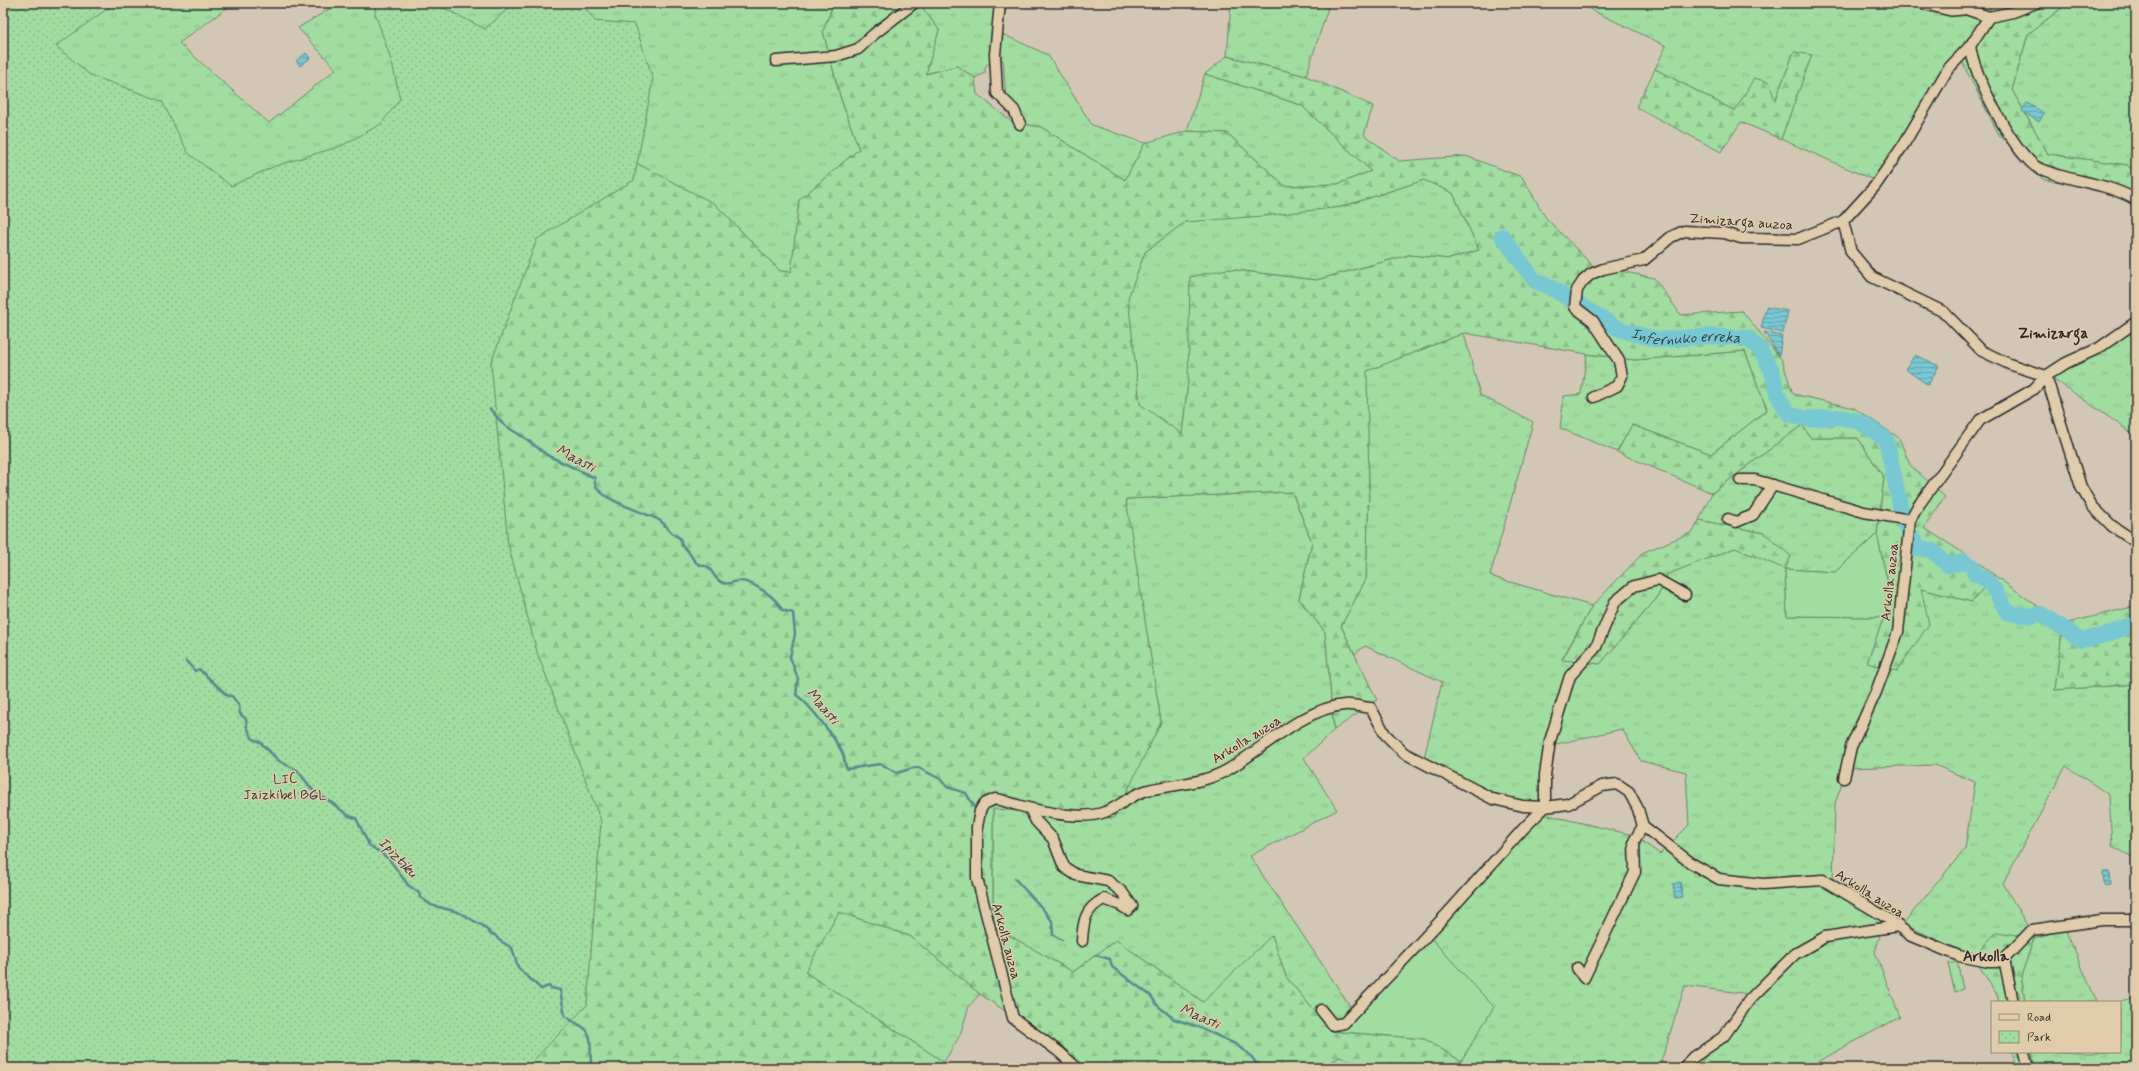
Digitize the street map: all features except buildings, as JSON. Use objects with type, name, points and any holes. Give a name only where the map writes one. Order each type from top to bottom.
[{"type":"street","points":[[776,61],[836,56],[858,49],[874,34],[914,3]]},
{"type":"street","points":[[1000,3],[995,54],[997,93],[1014,110],[1020,124]]},
{"type":"street","points":[[1926,3],[1950,9],[1966,6],[1989,17],[2036,3]]},
{"type":"street","name":"Zimizarga auzoa","points":[[1594,397],[1616,386],[1622,376],[1619,361],[1593,320],[1574,306],[1577,290],[1583,281],[1591,274],[1603,269],[1644,260],[1671,237],[1684,231],[1724,233],[1741,238],[1798,239],[1843,221],[1875,186],[1904,144],[1948,69],[1970,46],[1989,17]]},
{"type":"street","points":[[1970,46],[1973,63],[2004,127],[2021,152],[2036,166],[2053,173],[2114,188],[2136,200]]},
{"type":"street","points":[[1843,221],[1851,252],[1872,276],[1944,312],[1982,351],[2009,364],[2046,376]]},
{"type":"street","points":[[1740,480],[1755,480],[1864,512],[1905,519],[1918,506],[1980,420],[2034,389],[2046,376],[2066,363],[2099,348],[2136,322]]},
{"type":"street","points":[[2046,376],[2081,487],[2092,506],[2112,526],[2136,542]]},
{"type":"street","points":[[1728,519],[1736,522],[1753,515],[1773,486]]},
{"type":"street","name":"Arkolla auzoa","points":[[1844,778],[1851,747],[1876,692],[1898,632],[1905,519]]},
{"type":"street","points":[[1321,1010],[1333,1025],[1344,1023],[1545,807],[1545,776],[1550,741],[1563,695],[1570,676],[1596,647],[1615,602],[1634,586],[1658,580],[1685,595]]},
{"type":"street","name":"Arkolla auzoa","points":[[1077,1068],[1058,1051],[1013,1018],[977,878],[977,827],[980,811],[984,804],[995,800],[1030,809],[1094,816],[1107,812],[1134,795],[1146,790],[1194,783],[1228,770],[1315,712],[1346,704],[1371,708],[1385,734],[1404,753],[1493,799],[1522,806],[1545,807],[1568,804],[1602,786],[1617,784],[1629,792],[1638,809],[1643,826],[1684,858],[1719,878],[1763,884],[1823,880],[1898,926],[1911,936],[1960,956],[1988,962],[1997,962],[2004,958]]},
{"type":"street","points":[[1030,809],[1036,822],[1053,839],[1064,867],[1076,875],[1108,881],[1122,892],[1132,906],[1128,910],[1120,905],[1104,899],[1094,903],[1083,922],[1082,941]]},
{"type":"street","points":[[1577,968],[1584,978],[1626,892],[1635,872],[1634,841],[1643,826]]},
{"type":"street","points":[[2013,1001],[2004,958],[2032,930],[2102,920],[2136,920]]},
{"type":"street","points":[[1685,1068],[1691,1059],[1723,1037],[1750,999],[1795,954],[1825,937],[1898,926]]},
{"type":"street","points":[[2024,1053],[2028,1068]]},
{"type":"green space","name":"LIC Jaizkibel BGL","points":[[3,3],[115,3],[56,46],[90,75],[162,101],[188,153],[231,186],[275,166],[341,146],[381,124],[400,99],[392,63],[375,13],[376,3],[434,3],[485,29],[511,6],[511,3],[582,3],[595,21],[635,24],[653,79],[634,180],[537,239],[491,363],[508,544],[537,652],[601,821],[587,1005],[526,1068],[3,1068]]},
{"type":"green space","points":[[97,3],[234,3],[179,43],[269,123],[336,69],[298,28],[339,3],[834,3],[823,31],[840,96],[859,149],[799,200],[792,272],[780,271],[715,204],[388,119],[220,258],[3,49]]},
{"type":"green space","points":[[834,3],[919,3],[939,30],[926,74],[957,66],[975,78],[977,94],[1012,122],[1041,127],[1125,180],[1145,143],[1187,131],[1227,133],[1285,186],[1338,184],[1371,171],[1301,105],[1205,74],[1227,56],[1306,76],[1373,106],[1364,135],[1399,161],[1466,156],[1522,177],[1546,218],[1592,265],[1654,278],[1681,315],[1742,311],[1782,360],[1793,394],[1854,408],[1899,438],[1910,465],[1945,497],[1924,528],[1978,562],[1994,575],[1972,602],[1921,589],[1929,624],[1897,671],[1867,663],[1891,598],[1877,534],[1884,478],[1858,438],[1811,438],[1802,425],[1712,493],[1617,452],[1632,425],[1711,454],[1767,410],[1745,351],[1635,360],[1587,354],[1464,333],[1367,371],[1369,488],[1366,579],[1341,626],[1377,700],[1334,730],[1325,632],[1299,599],[1312,542],[1292,492],[1126,499],[1161,722],[1114,818],[993,809],[993,926],[1073,972],[1116,940],[1203,1002],[1272,935],[1286,977],[1331,1031],[1425,1039],[1461,1061],[1457,1068],[1377,1068],[1339,1057],[1322,1068],[1083,1068],[1075,1058],[980,994],[910,936],[839,912],[805,972],[944,1062],[942,1068],[34,1068],[3,68],[220,258],[388,119],[446,64],[715,204],[780,271],[791,272],[799,200],[859,149],[840,96],[823,31]],"holes":[[[1424,180],[1453,193],[1479,250],[1450,259],[1409,255],[1316,280],[1227,269],[1190,277],[1188,382],[1182,434],[1140,404],[1128,298],[1145,252],[1185,222],[1263,216],[1341,207]]]},
{"type":"green space","points":[[919,3],[1007,3],[1000,33],[1048,55],[1092,125],[1145,143],[1125,180],[1041,127],[1012,122],[1018,113],[1006,98],[1003,60],[993,60],[985,67],[985,73],[975,78],[957,66],[925,74],[939,30]]},
{"type":"green space","points":[[1231,3],[1314,3],[1328,8],[1306,76],[1227,56]]},
{"type":"green space","points":[[1577,3],[1940,3],[1989,17],[1878,182],[1781,139],[1811,55],[1794,52],[1775,101],[1735,111],[1655,69],[1666,46]]},
{"type":"green space","points":[[1990,3],[2014,3],[1989,17]]},
{"type":"green space","points":[[2014,3],[2068,3],[2028,34],[2012,90],[2048,154],[2127,165],[2136,172],[2136,205],[2113,188],[2044,180],[1999,135],[1960,58],[1989,17]]},
{"type":"green space","points":[[2068,3],[2136,3],[2136,172],[2127,165],[2048,154],[2012,90],[2028,34]]},
{"type":"green space","points":[[1794,52],[1812,55],[1781,139],[1741,122],[1721,152],[1636,107],[1655,69],[1735,111],[1754,78],[1769,82],[1775,101]]},
{"type":"green space","points":[[1205,74],[1301,105],[1371,171],[1338,184],[1285,186],[1227,133],[1187,131]]},
{"type":"green space","points":[[1424,180],[1453,193],[1479,250],[1450,259],[1409,255],[1316,280],[1227,269],[1188,382],[1182,435],[1140,405],[1127,298],[1145,252],[1185,222],[1341,207]]},
{"type":"green space","points":[[2136,322],[2136,436],[2051,377]]},
{"type":"green space","points":[[1464,333],[1480,395],[1533,422],[1490,576],[1592,606],[1562,659],[1600,664],[1657,598],[1667,574],[1735,548],[1764,533],[1699,520],[1712,493],[1802,425],[1811,438],[1858,438],[1884,478],[1877,534],[1835,572],[1785,569],[1787,616],[1884,617],[1867,663],[1921,589],[1972,602],[1994,575],[2063,624],[2055,690],[2136,684],[2136,859],[2112,846],[2109,795],[2066,766],[2003,883],[2034,938],[1973,956],[1903,924],[1965,849],[1975,782],[1935,765],[1848,768],[1835,803],[1833,884],[1885,919],[1875,952],[1900,1017],[1817,1062],[1818,1068],[1696,1068],[1758,995],[1685,986],[1659,1068],[1457,1068],[1493,1007],[1427,934],[1539,813],[1423,762],[1442,682],[1365,646],[1355,654],[1341,626],[1366,579],[1369,488],[1366,371]],"holes":[[[1622,729],[1641,761],[1686,772],[1689,825],[1660,854],[1633,835],[1539,813],[1544,747]]]},
{"type":"green space","points":[[1745,351],[1767,410],[1711,454],[1632,425],[1617,452],[1560,428],[1564,396],[1581,394],[1587,354],[1635,360]]},
{"type":"green space","points":[[1292,492],[1312,542],[1299,599],[1325,632],[1334,730],[1304,758],[1337,810],[1250,856],[1350,1006],[1331,1031],[1286,977],[1272,936],[1203,1002],[1116,940],[1073,972],[993,926],[993,808],[1113,818],[1161,722],[1125,499]]},
{"type":"green space","points":[[1699,520],[1764,533],[1791,556],[1785,569],[1735,548],[1668,574],[1657,598],[1600,664],[1562,660],[1592,606],[1644,552],[1693,532]]},
{"type":"green space","points":[[1877,534],[1891,598],[1884,617],[1787,616],[1785,569],[1835,572]]},
{"type":"green space","points":[[2136,606],[2136,684],[2055,690],[2063,624]]},
{"type":"green space","points":[[839,912],[910,936],[980,994],[969,1006],[960,1035],[944,1062],[804,972]]},
{"type":"green space","points":[[2065,929],[2097,1001],[2025,1001],[2021,976],[2034,938]]},
{"type":"green space","points":[[1997,932],[2034,938],[2021,976],[2025,1001],[1999,1001],[1997,995],[1973,956]]},
{"type":"green space","points":[[1427,934],[1494,1007],[1461,1061],[1425,1039],[1331,1031],[1350,1006]]},
{"type":"green space","points":[[1957,962],[1963,989],[1955,992],[1948,964]]},
{"type":"green space","points":[[2136,999],[2136,1068],[2035,1068],[2032,1053],[2121,1053],[2121,1002]]},
{"type":"green space","points":[[2012,1053],[2032,1053],[2035,1068],[2016,1068]]},
{"type":"green space","points":[[1342,1055],[1384,1068],[1322,1068]]},
{"type":"green space","points":[[1661,1062],[1680,1068],[1659,1068]]},
{"type":"water","points":[[306,53],[310,58],[300,66],[296,61]]},
{"type":"water","points":[[2027,103],[2044,113],[2039,122],[2022,111]]},
{"type":"water","points":[[1766,307],[1788,311],[1783,333],[1761,328]]},
{"type":"water","points":[[1764,332],[1782,336],[1779,356]]},
{"type":"water","points":[[1915,355],[1939,366],[1928,385],[1905,369]]},
{"type":"water","points":[[2103,872],[2109,872],[2110,885],[2104,886]]},
{"type":"water","points":[[1680,882],[1683,897],[1675,898],[1673,884]]},
{"type":"waterway","name":"Infernuko erreka","points":[[1502,236],[1535,281],[1548,286],[1619,329],[1658,340],[1711,336],[1747,338],[1759,348],[1772,370],[1777,394],[1788,413],[1806,419],[1839,417],[1860,422],[1886,439],[1904,523],[1918,548],[1931,550],[1948,565],[1965,562],[1972,566],[1975,574],[1987,581],[1995,590],[2008,613],[2031,616],[2041,614],[2082,640],[2106,635],[2136,623]]},
{"type":"waterway","name":"Maasti","points":[[490,409],[504,425],[525,438],[547,455],[595,478],[595,485],[609,498],[659,520],[674,535],[680,538],[682,546],[688,551],[696,563],[704,566]]},
{"type":"waterway","name":"Maasti","points":[[706,566],[720,582],[727,584],[744,581],[750,583],[770,595],[782,610],[793,613],[795,634],[790,657],[798,679],[796,695],[814,712],[834,738],[843,754],[847,769],[880,764],[897,773],[913,768],[919,768],[940,779],[947,787],[966,793],[976,810]]},
{"type":"waterway","name":"Ipiztiku","points":[[186,661],[195,671],[199,669],[228,696],[232,696],[239,706],[240,714],[246,719],[247,728],[253,739],[260,742],[279,761],[297,770],[315,793],[328,800],[349,816],[356,818],[369,845],[389,859],[408,885],[419,893],[420,897],[431,905],[458,912],[483,926],[491,934],[495,935],[499,940],[512,948],[518,967],[525,975]]},
{"type":"waterway","name":"Maasti","points":[[1015,879],[1052,921],[1053,935],[1062,940]]},
{"type":"waterway","name":"Maasti","points":[[1095,955],[1110,959],[1112,967],[1151,996],[1157,1005],[1174,1019],[1199,1027],[1235,1044],[1250,1055],[1260,1068]]},
{"type":"waterway","name":"Ipiztiku","points":[[527,976],[541,989],[549,986],[560,990],[565,1016],[587,1031],[590,1041],[592,1068]]},
{"type":"district","name":"Zimizarga","points":[[2053,333]]},
{"type":"district","name":"Arkolla","points":[[1986,956]]}]
